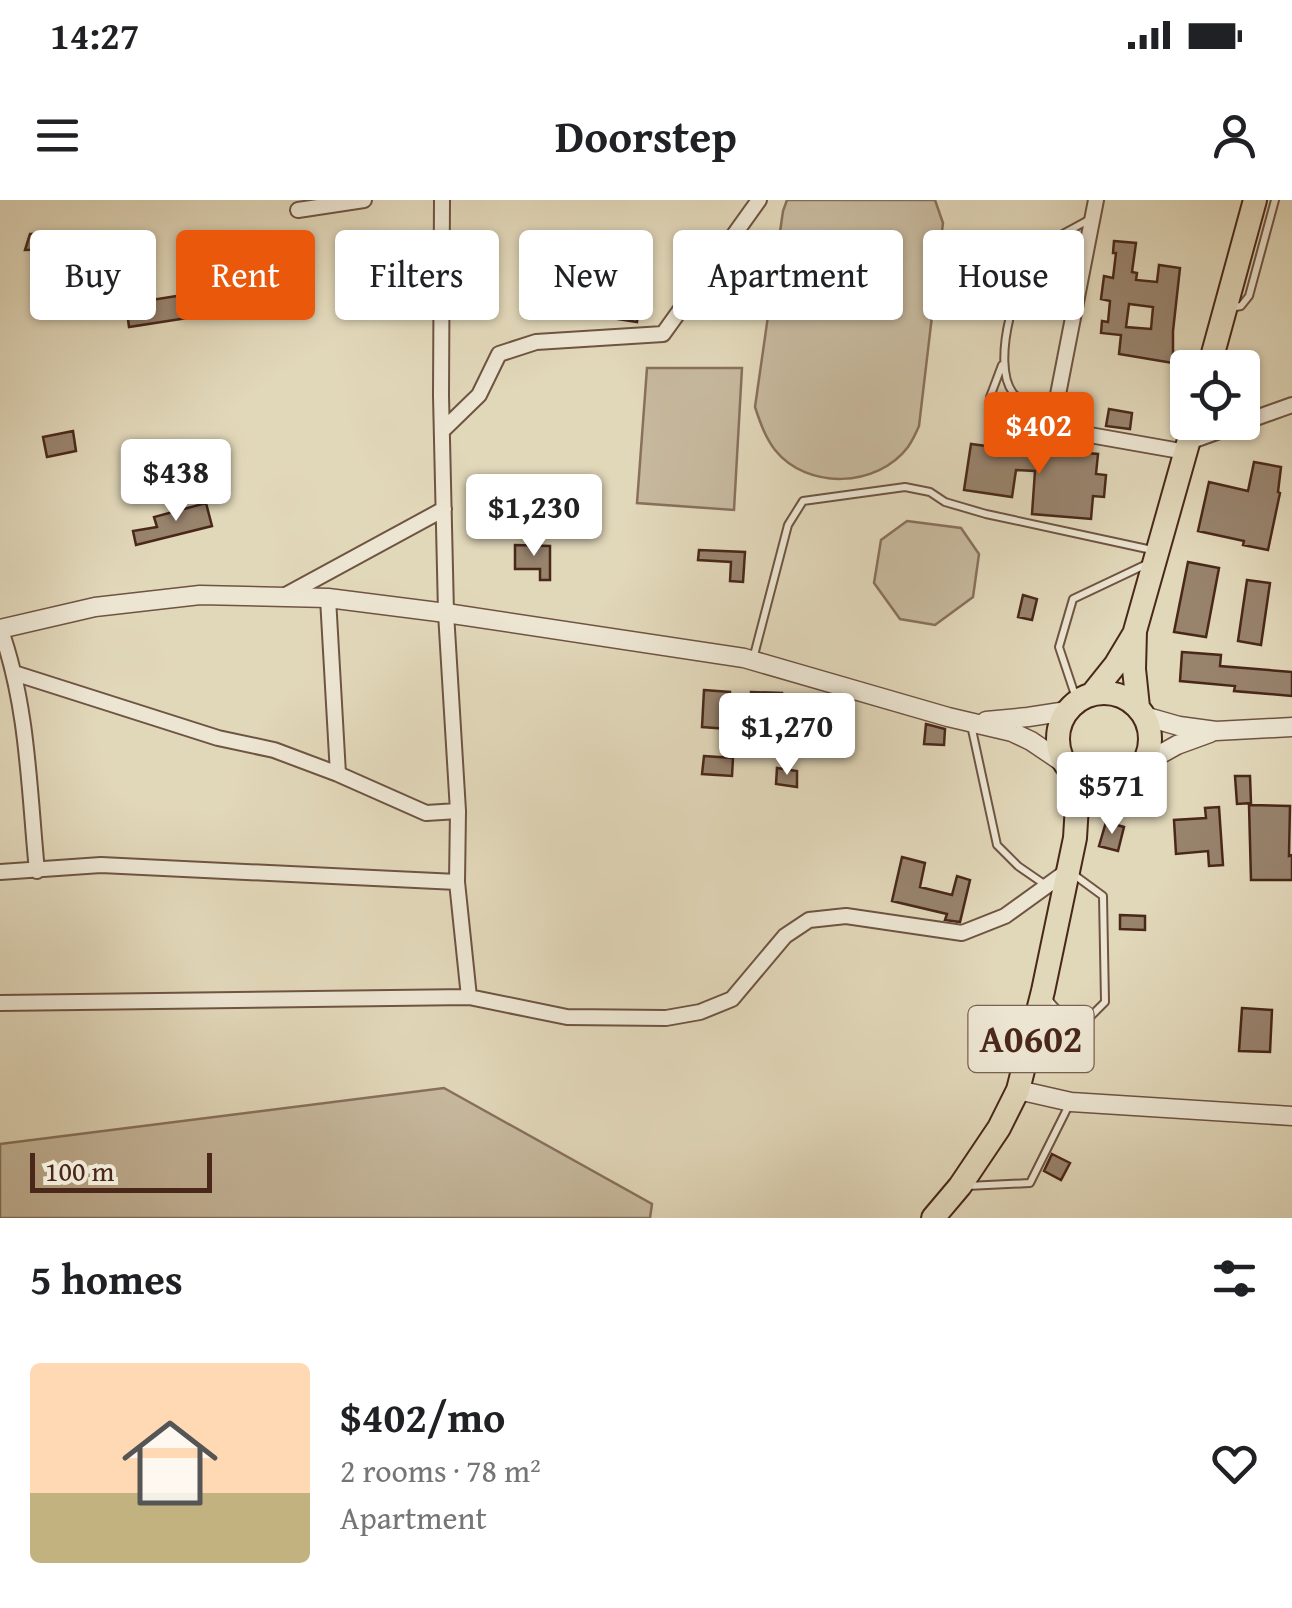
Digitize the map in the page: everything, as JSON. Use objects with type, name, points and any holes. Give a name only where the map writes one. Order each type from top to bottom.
[{"type":"highway","points":[[1214,350],[1256,200]]},
{"type":"highway","points":[[1142,765],[1150,741],[1134,670],[1135,631],[1190,440]]},
{"type":"highway","points":[[1079,702],[1116,664],[1135,631]]},
{"type":"highway","points":[[1079,702],[1109,693],[1124,697],[1141,712]]},
{"type":"highway","name":"A0602","points":[[933,1218],[999,1128],[1018,1090],[1076,838],[1077,805],[1057,737],[1060,723],[1079,702]]},
{"type":"highway","name":"A0602","points":[[1076,838],[1093,809],[1115,784],[1142,765]]},
{"type":"highway","points":[[1068,768],[1084,781],[1115,784]]},
{"type":"street","points":[[298,210],[364,200]]},
{"type":"street","points":[[442,200],[446,613],[458,811],[457,882],[469,997]]},
{"type":"street","points":[[442,430],[479,395],[499,354],[536,342],[662,334],[759,200]]},
{"type":"street","points":[[1096,200],[1054,415],[1067,431],[1170,438]]},
{"type":"street","points":[[1260,416],[1292,405]]},
{"type":"street","points":[[284,596],[444,509]]},
{"type":"street","points":[[37,871],[20,706],[0,629],[95,607],[200,595],[328,598],[753,661],[1012,732],[1031,740],[1068,768]]},
{"type":"street","points":[[328,598],[338,774]]},
{"type":"street","points":[[14,673],[218,738],[274,750],[426,813],[458,811]]},
{"type":"street","points":[[970,721],[1028,717],[1079,702]]},
{"type":"street","points":[[1141,712],[1180,726],[1216,731],[1292,727]]},
{"type":"street","points":[[1142,765],[1177,745],[1216,731]]},
{"type":"street","points":[[0,872],[102,866],[457,882]]},
{"type":"street","points":[[0,1003],[469,997],[567,1016],[666,1018],[700,1012],[732,999],[784,936],[809,920],[846,916],[962,933],[1004,916],[1068,871]]},
{"type":"street","points":[[1018,1090],[1071,1102],[1292,1116]]},
{"type":"lane","points":[[1226,308],[1241,306],[1249,296],[1275,200]]},
{"type":"lane","points":[[1067,431],[998,424],[992,419],[990,396],[1004,359],[1020,282],[1043,247],[1092,218]]},
{"type":"lane","points":[[1004,359],[1006,382],[1015,397],[1054,415]]},
{"type":"lane","points":[[753,661],[788,525],[802,501],[905,487],[930,492],[945,502],[986,514],[1156,555]]},
{"type":"lane","points":[[1079,702],[1059,647],[1073,599],[1156,555]]},
{"type":"lane","points":[[970,721],[998,845],[1018,866],[1048,887]]},
{"type":"lane","points":[[1031,1040],[1084,1023],[1105,1002],[1103,896],[1068,871]]},
{"type":"lane","points":[[1043,991],[1056,1010],[1084,1023]]},
{"type":"lane","points":[[960,1186],[1030,1183],[1071,1102]]},
{"type":"shaded area","points":[[787,200],[935,200],[943,223],[942,230],[923,230],[923,320],[932,320],[919,426],[895,461],[861,477],[842,479],[805,472],[789,463],[768,440],[755,407],[767,320],[903,320],[903,230],[780,230]]},
{"type":"shaded area","points":[[647,368],[742,368],[734,510],[637,503]]},
{"type":"shaded area","points":[[907,521],[961,528],[979,554],[973,597],[935,625],[900,619],[874,583],[881,540]]},
{"type":"shaded area","points":[[444,1088],[652,1204],[650,1218],[0,1218],[0,1144]]},
{"type":"building","points":[[1114,241],[1136,243],[1132,272],[1137,273],[1136,280],[1157,282],[1159,265],[1180,268],[1170,362],[1119,354],[1121,335],[1101,333],[1102,321],[1108,322],[1110,301],[1101,299],[1104,276],[1113,278]],"holes":[[[1129,304],[1153,307],[1151,329],[1126,327]]]},
{"type":"building","points":[[176,296],[176,320],[129,327],[128,320],[156,320],[156,299]]},
{"type":"building","points":[[1109,409],[1132,413],[1130,429],[1106,426]]},
{"type":"building","points":[[73,431],[76,451],[47,457],[43,437]]},
{"type":"building","points":[[1025,440],[1041,441],[1040,449],[1098,454],[1096,474],[1106,475],[1104,497],[1093,496],[1091,519],[1032,514],[1035,471],[1016,470],[1012,497],[964,490],[971,444],[1024,451]]},
{"type":"building","points":[[1254,462],[1281,467],[1280,493],[1268,550],[1198,531],[1209,482],[1248,491]]},
{"type":"building","points":[[206,503],[212,526],[136,545],[133,531],[157,527],[154,517]]},
{"type":"building","points":[[515,545],[550,546],[550,580],[540,580],[540,569],[515,569]]},
{"type":"building","points":[[699,550],[745,552],[743,582],[730,581],[731,562],[698,560]]},
{"type":"building","points":[[1188,562],[1219,568],[1206,637],[1174,632]]},
{"type":"building","points":[[1247,580],[1270,583],[1261,645],[1238,641]]},
{"type":"building","points":[[1023,595],[1037,599],[1032,620],[1018,617]]},
{"type":"building","points":[[1182,652],[1221,655],[1220,666],[1292,672],[1292,696],[1180,681]]},
{"type":"building","points":[[704,690],[730,692],[728,729],[702,727]]},
{"type":"building","points":[[751,692],[782,693],[781,730],[750,729]]},
{"type":"building","points":[[926,724],[945,729],[944,745],[924,744]]},
{"type":"building","points":[[704,756],[733,758],[732,776],[702,774]]},
{"type":"building","points":[[777,768],[797,771],[797,787],[776,784]]},
{"type":"building","points":[[1235,776],[1250,776],[1251,803],[1237,804]]},
{"type":"building","points":[[1249,805],[1290,806],[1292,880],[1251,880]]},
{"type":"building","points":[[1219,807],[1223,865],[1209,866],[1208,851],[1176,854],[1174,820],[1206,818],[1205,808]]},
{"type":"building","points":[[1106,822],[1124,827],[1118,851],[1099,846]]},
{"type":"building","points":[[902,857],[925,863],[920,887],[952,895],[957,876],[970,880],[960,922],[945,920],[947,914],[892,901]]},
{"type":"building","points":[[1120,915],[1145,916],[1145,930],[1120,929]]},
{"type":"building","points":[[1242,1008],[1272,1010],[1270,1052],[1239,1051]]},
{"type":"building","points":[[1052,1154],[1070,1163],[1061,1180],[1044,1171]]}]
